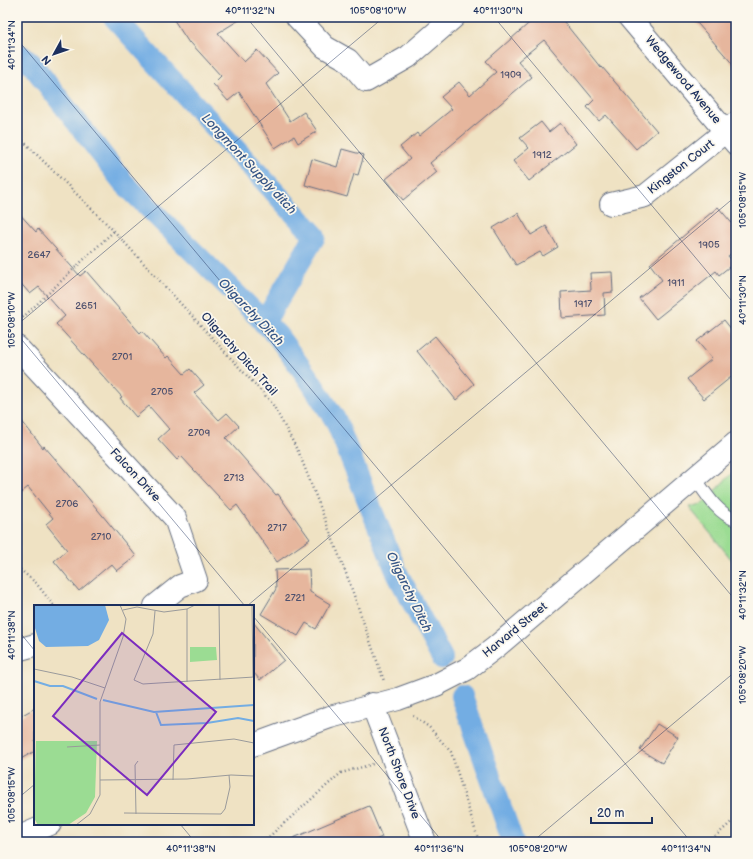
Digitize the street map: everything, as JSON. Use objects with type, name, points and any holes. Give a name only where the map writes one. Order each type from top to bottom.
[{"type":"street","points":[[297,17],[325,47],[348,60],[366,81],[408,57],[454,17]]},
{"type":"street","name":"Wedgewood Avenue","points":[[630,17],[733,133]]},
{"type":"street","name":"Kingston Court","points":[[611,204],[645,196],[733,133]]},
{"type":"street","name":"Falcon Drive","points":[[17,347],[175,518],[196,580],[180,586],[156,605]]},
{"type":"street","name":"Harvard Street","points":[[254,745],[330,716],[404,697],[436,685],[467,669],[502,642],[736,443]]},
{"type":"street","points":[[17,650],[34,645]]},
{"type":"street","name":"North Shore Drive","points":[[372,704],[425,842]]},
{"type":"street","points":[[17,838],[48,825]]},
{"type":"lane","points":[[695,478],[712,502],[727,517],[736,520]]},
{"type":"path","name":"Oligarchy Ditch Trail","points":[[17,135],[114,231],[272,403],[298,453],[349,581],[384,683]]},
{"type":"path","points":[[17,323],[114,231]]},
{"type":"path","points":[[17,567],[36,583],[53,605]]},
{"type":"path","points":[[410,714],[429,727],[451,752],[479,842]]},
{"type":"path","points":[[263,842],[341,773],[393,758]]},
{"type":"path","points":[[709,842],[736,818]]},
{"type":"green space","points":[[736,469],[736,565],[689,507],[702,504]]},
{"type":"building","points":[[172,17],[244,17],[218,33],[244,62],[257,50],[278,73],[266,84],[290,121],[304,112],[317,131],[298,143],[294,136],[275,148],[239,92],[228,101],[213,84],[221,76],[190,42],[189,43]]},
{"type":"building","points":[[536,17],[560,17],[601,68],[602,67],[657,131],[636,149],[606,115],[599,121],[587,107],[594,100],[544,40],[518,61],[532,77],[430,163],[437,172],[403,200],[386,179],[410,159],[400,147],[417,133],[419,136],[452,109],[441,97],[459,82],[470,95],[496,72],[486,61]]},
{"type":"building","points":[[692,17],[736,17],[736,68]]},
{"type":"building","points":[[541,122],[549,132],[560,123],[576,144],[529,181],[513,161],[529,148],[520,138]]},
{"type":"building","points":[[342,149],[364,155],[358,175],[354,174],[347,197],[305,185],[312,159],[337,167]]},
{"type":"building","points":[[718,207],[736,228],[736,250],[728,256],[734,263],[719,275],[716,271],[656,319],[639,298],[662,280],[650,264]]},
{"type":"building","points":[[17,211],[36,232],[38,229],[80,276],[86,271],[140,333],[142,331],[166,358],[168,356],[184,374],[190,369],[204,385],[194,393],[219,420],[227,413],[239,426],[226,438],[276,495],[278,494],[310,539],[277,562],[237,505],[231,510],[181,456],[177,460],[158,439],[169,429],[149,406],[136,417],[120,398],[122,397],[56,324],[65,316],[39,287],[30,294],[17,279]]},
{"type":"building","points":[[518,213],[531,235],[546,226],[558,247],[543,256],[540,252],[516,265],[493,228]]},
{"type":"building","points":[[612,272],[613,292],[604,293],[605,315],[562,318],[561,292],[591,290],[590,273]]},
{"type":"building","points":[[724,320],[736,335],[736,373],[704,399],[687,379],[712,359],[697,341]]},
{"type":"building","points":[[435,336],[474,384],[456,400],[417,351]]},
{"type":"building","points":[[17,415],[43,448],[44,446],[136,556],[117,571],[111,564],[79,591],[54,561],[67,550],[46,524],[53,518],[28,487],[17,496]]},
{"type":"building","points":[[309,569],[310,592],[330,604],[316,629],[306,623],[298,636],[261,614],[276,589],[275,570]]},
{"type":"building","points":[[254,623],[284,660],[260,680],[254,673]]},
{"type":"building","points":[[34,709],[34,752],[17,761],[17,718]]},
{"type":"building","points":[[657,724],[678,737],[662,763],[640,750]]},
{"type":"building","points":[[369,806],[382,837],[370,842],[284,842]]},
{"type":"waterway","name":"Longmont Supply ditch","points":[[114,17],[315,236],[264,323]]},
{"type":"waterway","name":"Oligarchy Ditch","points":[[17,53],[31,63],[123,182],[277,335],[309,379],[336,421],[397,573],[442,658]]},
{"type":"waterway","name":"Oligarchy Ditch","points":[[462,696],[513,842]]}]
